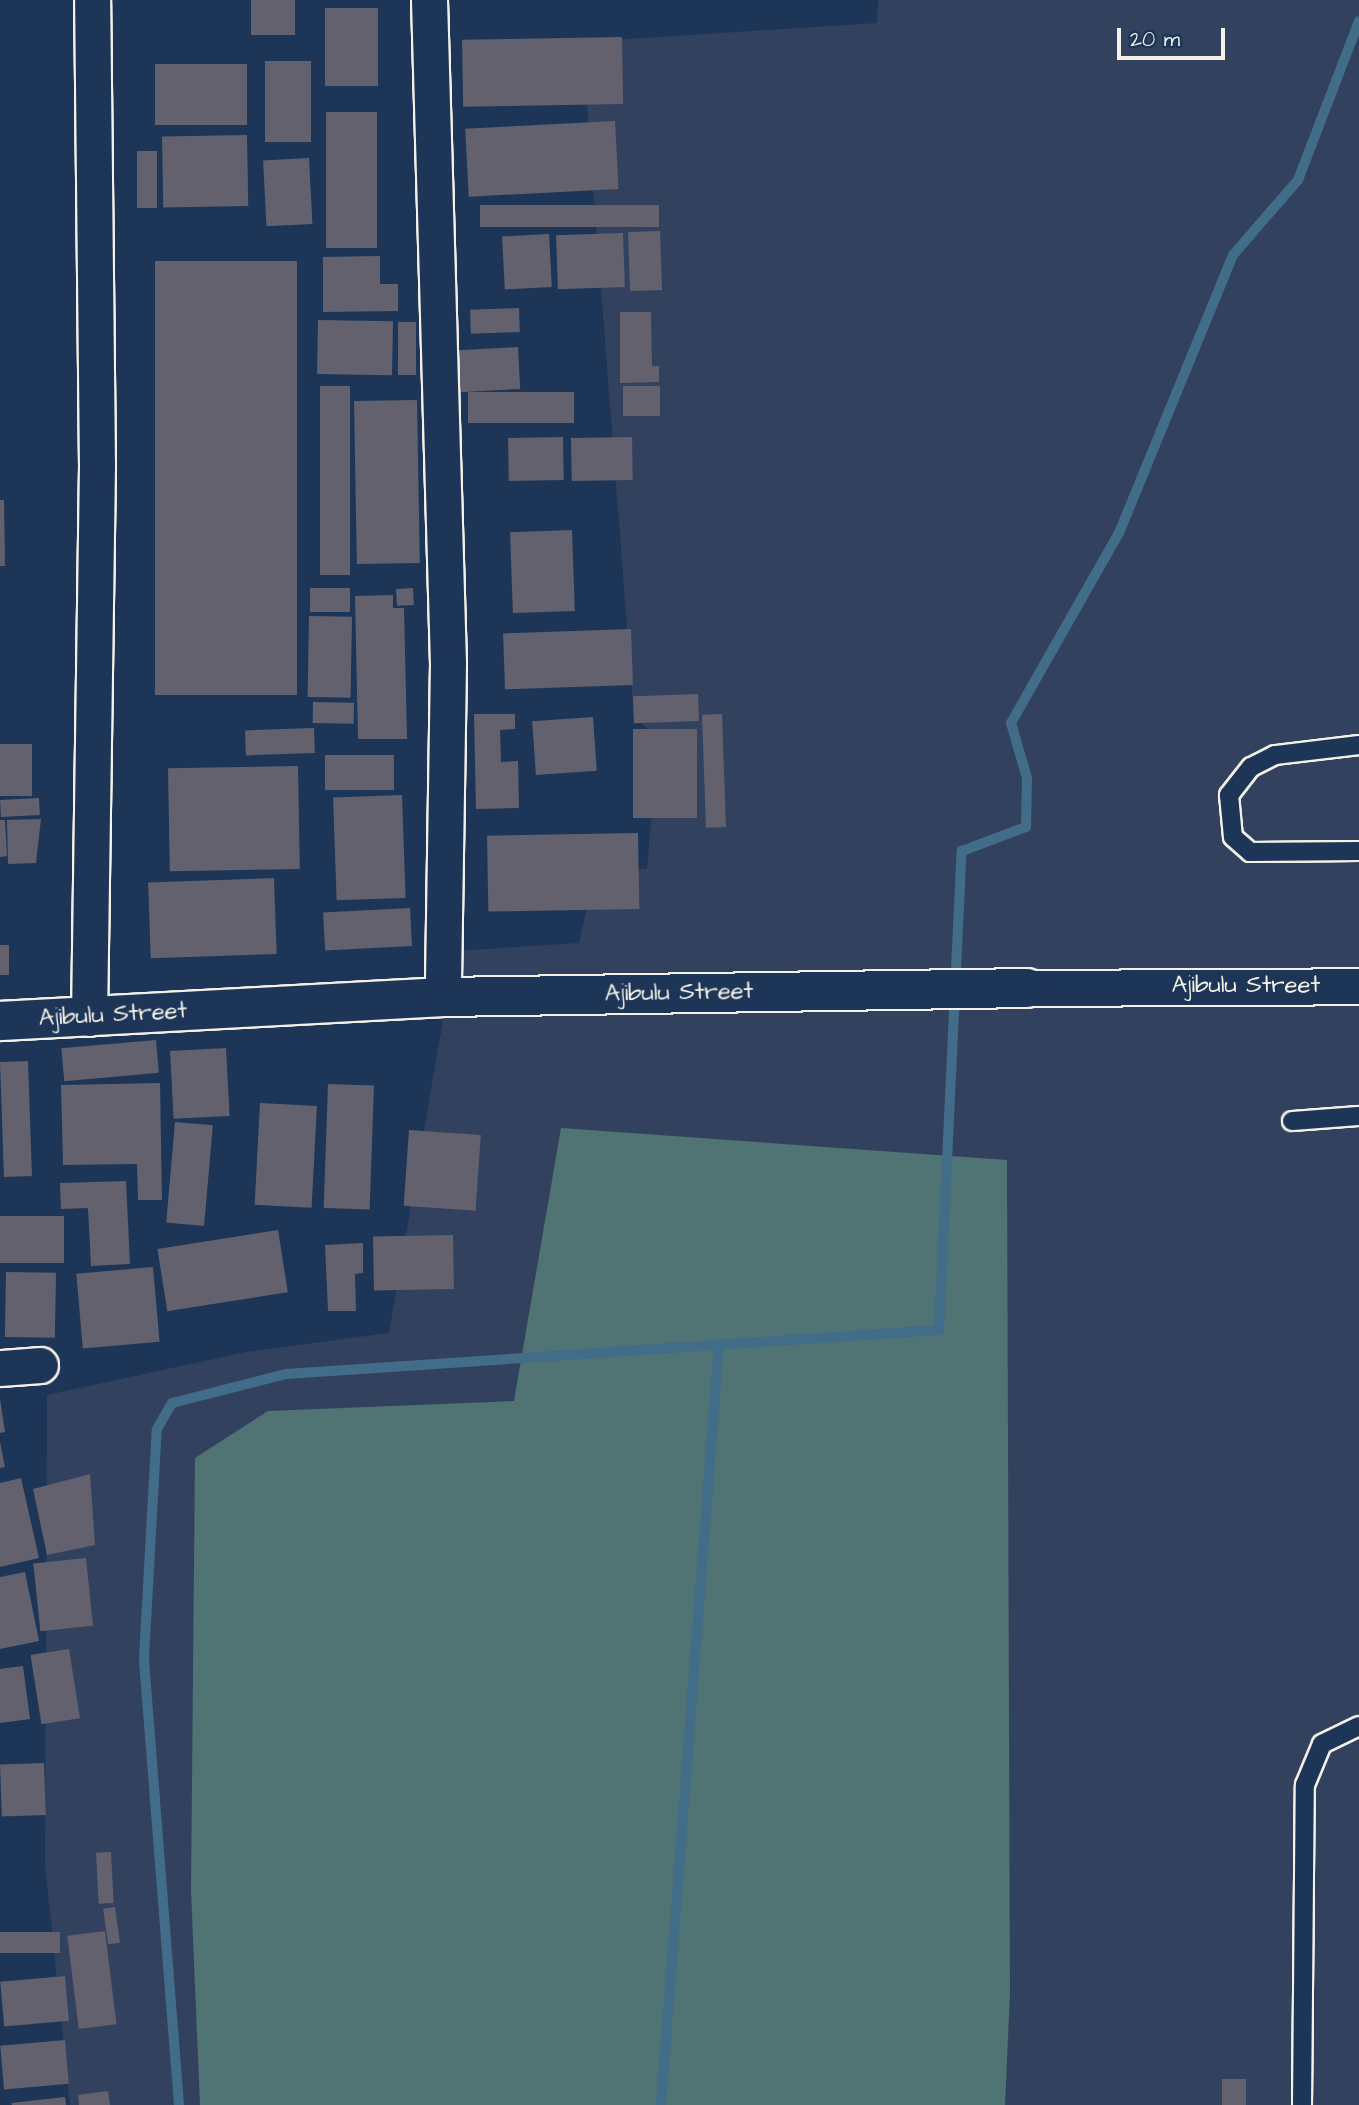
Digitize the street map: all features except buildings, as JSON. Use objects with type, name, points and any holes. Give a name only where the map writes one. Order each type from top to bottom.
[{"type":"street","points":[[89,1018],[97,465],[92,0]]},
{"type":"street","points":[[429,0],[448,663],[443,997]]},
{"type":"street","name":"Ajibulu Street","points":[[0,1021],[510,995],[1359,986]]},
{"type":"street","points":[[0,1368],[40,1365]]},
{"type":"lane","points":[[1359,745],[1275,755],[1251,767],[1229,795],[1233,837],[1250,852],[1359,851]]},
{"type":"lane","points":[[1293,1121],[1359,1116]]},
{"type":"lane","points":[[1302,2105],[1305,1785],[1322,1744],[1359,1726]]},
{"type":"shaded area","points":[[878,0],[1359,0],[1359,2105],[70,2105],[45,1864],[47,1395],[246,1352],[389,1333],[455,951],[579,943],[595,870],[647,869],[658,737],[634,717],[582,42],[877,23]]},
{"type":"green space","points":[[561,1128],[1007,1160],[1010,1994],[1005,2105],[200,2105],[191,1890],[195,1458],[268,1411],[514,1401]]},
{"type":"waterway","points":[[179,2105],[144,1658],[157,1429],[172,1403],[286,1374],[939,1330],[962,851],[1026,827],[1027,778],[1011,723],[1119,533],[1233,255],[1298,180],[1359,21]]},
{"type":"waterway","points":[[661,2105],[719,1343]]}]
